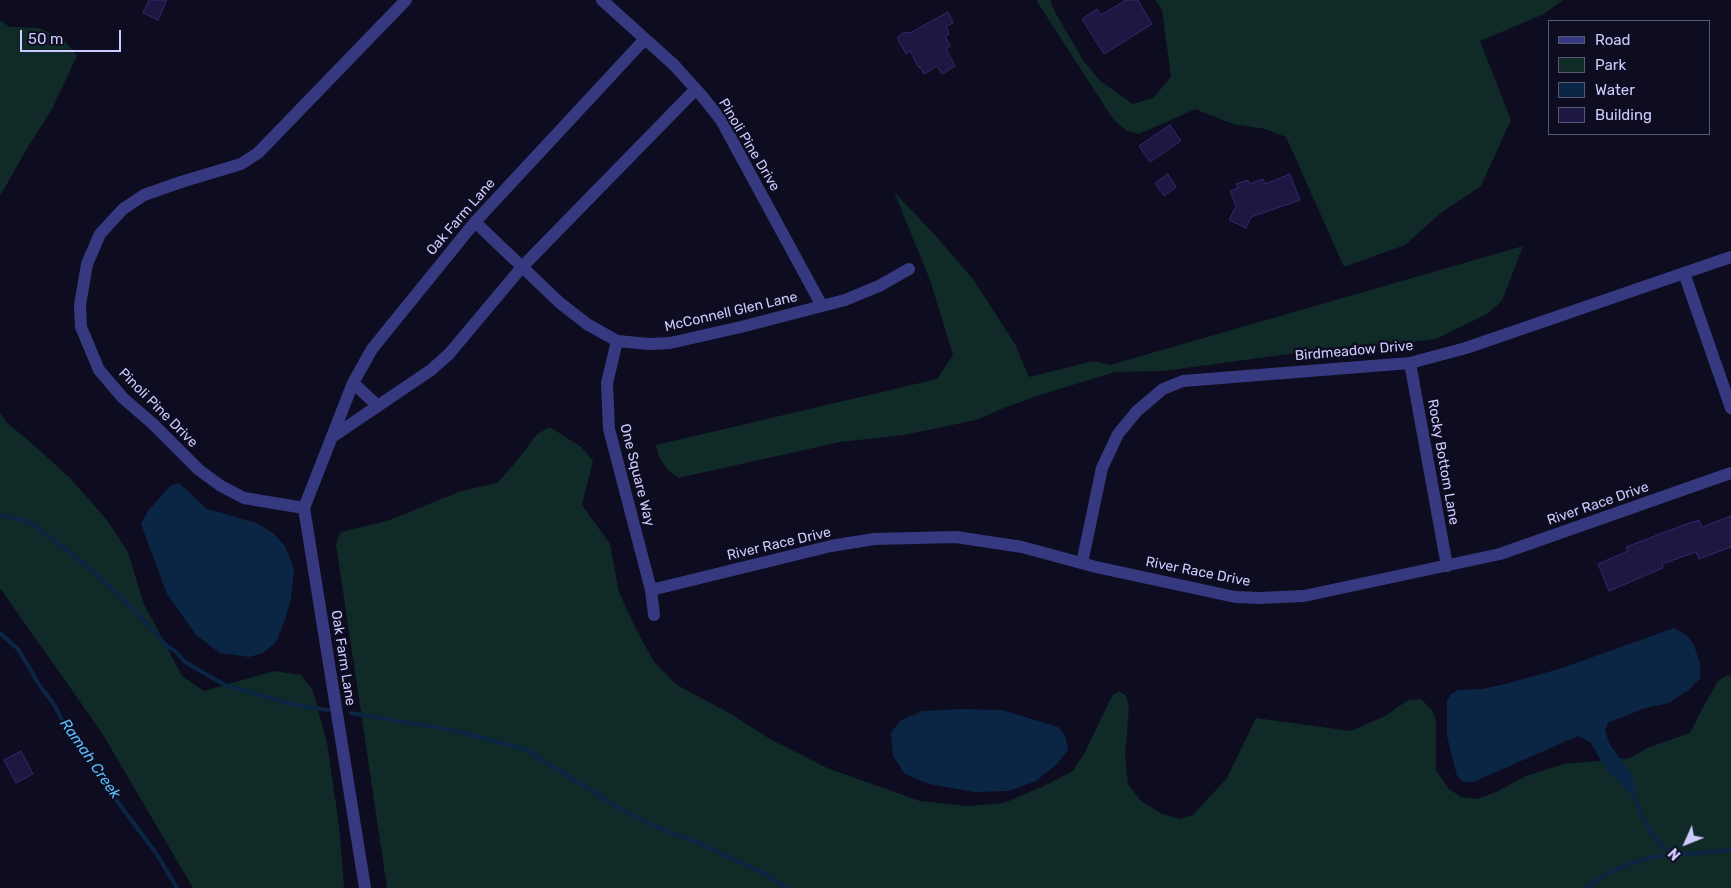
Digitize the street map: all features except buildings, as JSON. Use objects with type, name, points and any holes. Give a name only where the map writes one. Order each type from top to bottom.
[{"type":"street","name":"Pinoli Pine Drive","points":[[304,508],[244,498],[221,486],[199,470],[153,424],[123,398],[99,370],[82,327],[80,305],[87,264],[100,234],[123,209],[144,195],[241,164],[258,153],[406,0]]},
{"type":"street","name":"Pinoli Pine Drive","points":[[602,0],[674,65],[720,120],[822,306]]},
{"type":"street","name":"Oak Farm Lane","points":[[365,888],[304,508],[352,383],[372,349],[475,222],[645,39]]},
{"type":"street","points":[[332,437],[430,370],[448,354],[522,267],[696,89]]},
{"type":"street","name":"McConnell Glen Lane","points":[[475,222],[560,303],[587,324],[617,341],[649,344],[670,343],[741,327],[822,306],[867,291],[909,269]]},
{"type":"street","name":"Birdmeadow Drive","points":[[1082,563],[1102,468],[1118,434],[1137,411],[1163,389],[1183,381],[1410,364],[1466,348],[1731,257]]},
{"type":"street","points":[[1684,273],[1731,408]]},
{"type":"street","name":"One Square Way","points":[[617,341],[607,383],[609,429],[650,590],[654,615]]},
{"type":"street","name":"Rocky Bottom Lane","points":[[1410,364],[1447,566]]},
{"type":"street","points":[[352,383],[378,406]]},
{"type":"street","name":"River Race Drive","points":[[650,590],[831,546],[874,540],[956,537],[1022,547],[1082,563],[1235,597],[1304,596],[1500,554],[1731,473]]},
{"type":"green space","points":[[1036,0],[1050,0],[1083,60],[1100,81],[1133,104],[1153,98],[1171,77],[1162,10],[1155,0],[1563,0],[1544,14],[1480,41],[1511,120],[1481,186],[1442,212],[1405,245],[1344,267],[1286,137],[1265,129],[1233,124],[1195,109],[1139,134],[1127,131],[1113,119]]},
{"type":"green space","points":[[0,20],[10,27],[40,28],[66,42],[77,56],[52,109],[0,196]]},
{"type":"green space","points":[[894,192],[973,279],[1015,344],[1029,377],[1093,361],[1110,365],[1523,246],[1502,301],[1487,314],[1436,339],[1379,346],[1311,351],[1164,371],[1115,372],[1040,395],[976,420],[904,435],[840,442],[678,478],[667,469],[659,457],[656,445],[937,379],[953,355],[930,280]]},
{"type":"green space","points":[[0,413],[7,423],[70,478],[107,520],[128,552],[143,602],[182,676],[204,691],[274,671],[301,675],[313,691],[327,743],[339,825],[344,888],[193,888],[102,733],[0,588]]},
{"type":"green space","points":[[550,427],[581,447],[593,461],[582,505],[610,544],[619,592],[654,662],[677,685],[731,714],[770,739],[827,768],[920,801],[967,806],[1004,803],[1073,771],[1085,752],[1112,696],[1119,691],[1126,696],[1129,707],[1125,757],[1128,784],[1141,801],[1162,814],[1180,819],[1193,815],[1227,778],[1256,718],[1351,731],[1385,716],[1408,700],[1421,699],[1432,710],[1436,721],[1436,770],[1448,788],[1461,797],[1478,799],[1526,776],[1564,764],[1630,758],[1647,748],[1690,733],[1718,681],[1727,675],[1731,676],[1731,888],[387,888],[336,544],[341,532],[387,521],[461,491],[497,483],[537,434]]},
{"type":"water","points":[[179,483],[207,509],[257,523],[273,533],[285,546],[294,569],[291,598],[276,642],[263,653],[249,657],[220,653],[196,635],[167,594],[141,524],[148,511],[170,486]]},
{"type":"water","points":[[1674,628],[1686,635],[1694,645],[1700,664],[1700,678],[1691,688],[1669,703],[1645,708],[1608,723],[1605,730],[1609,743],[1633,777],[1636,788],[1633,796],[1607,770],[1590,742],[1578,736],[1473,782],[1464,782],[1457,776],[1447,736],[1447,701],[1451,694],[1458,690],[1482,689],[1505,684],[1559,669]]},
{"type":"water","points":[[1002,710],[1058,727],[1065,735],[1068,750],[1057,764],[1036,781],[1009,791],[974,792],[929,784],[905,774],[893,756],[891,733],[900,721],[922,711]]},
{"type":"waterway","points":[[0,515],[29,522],[64,548],[94,572],[185,662],[225,685],[291,704],[328,710]]},
{"type":"waterway","name":"Ramah Creek","points":[[0,633],[18,649],[40,686],[55,706],[64,724],[71,731],[114,797],[156,853],[177,888]]},
{"type":"waterway","points":[[351,713],[452,730],[525,749],[624,811],[657,827],[706,846],[769,876],[786,888]]},
{"type":"waterway","points":[[1633,796],[1651,833],[1664,848],[1678,854]]},
{"type":"waterway","points":[[1585,888],[1612,871],[1651,857],[1731,850]]}]
